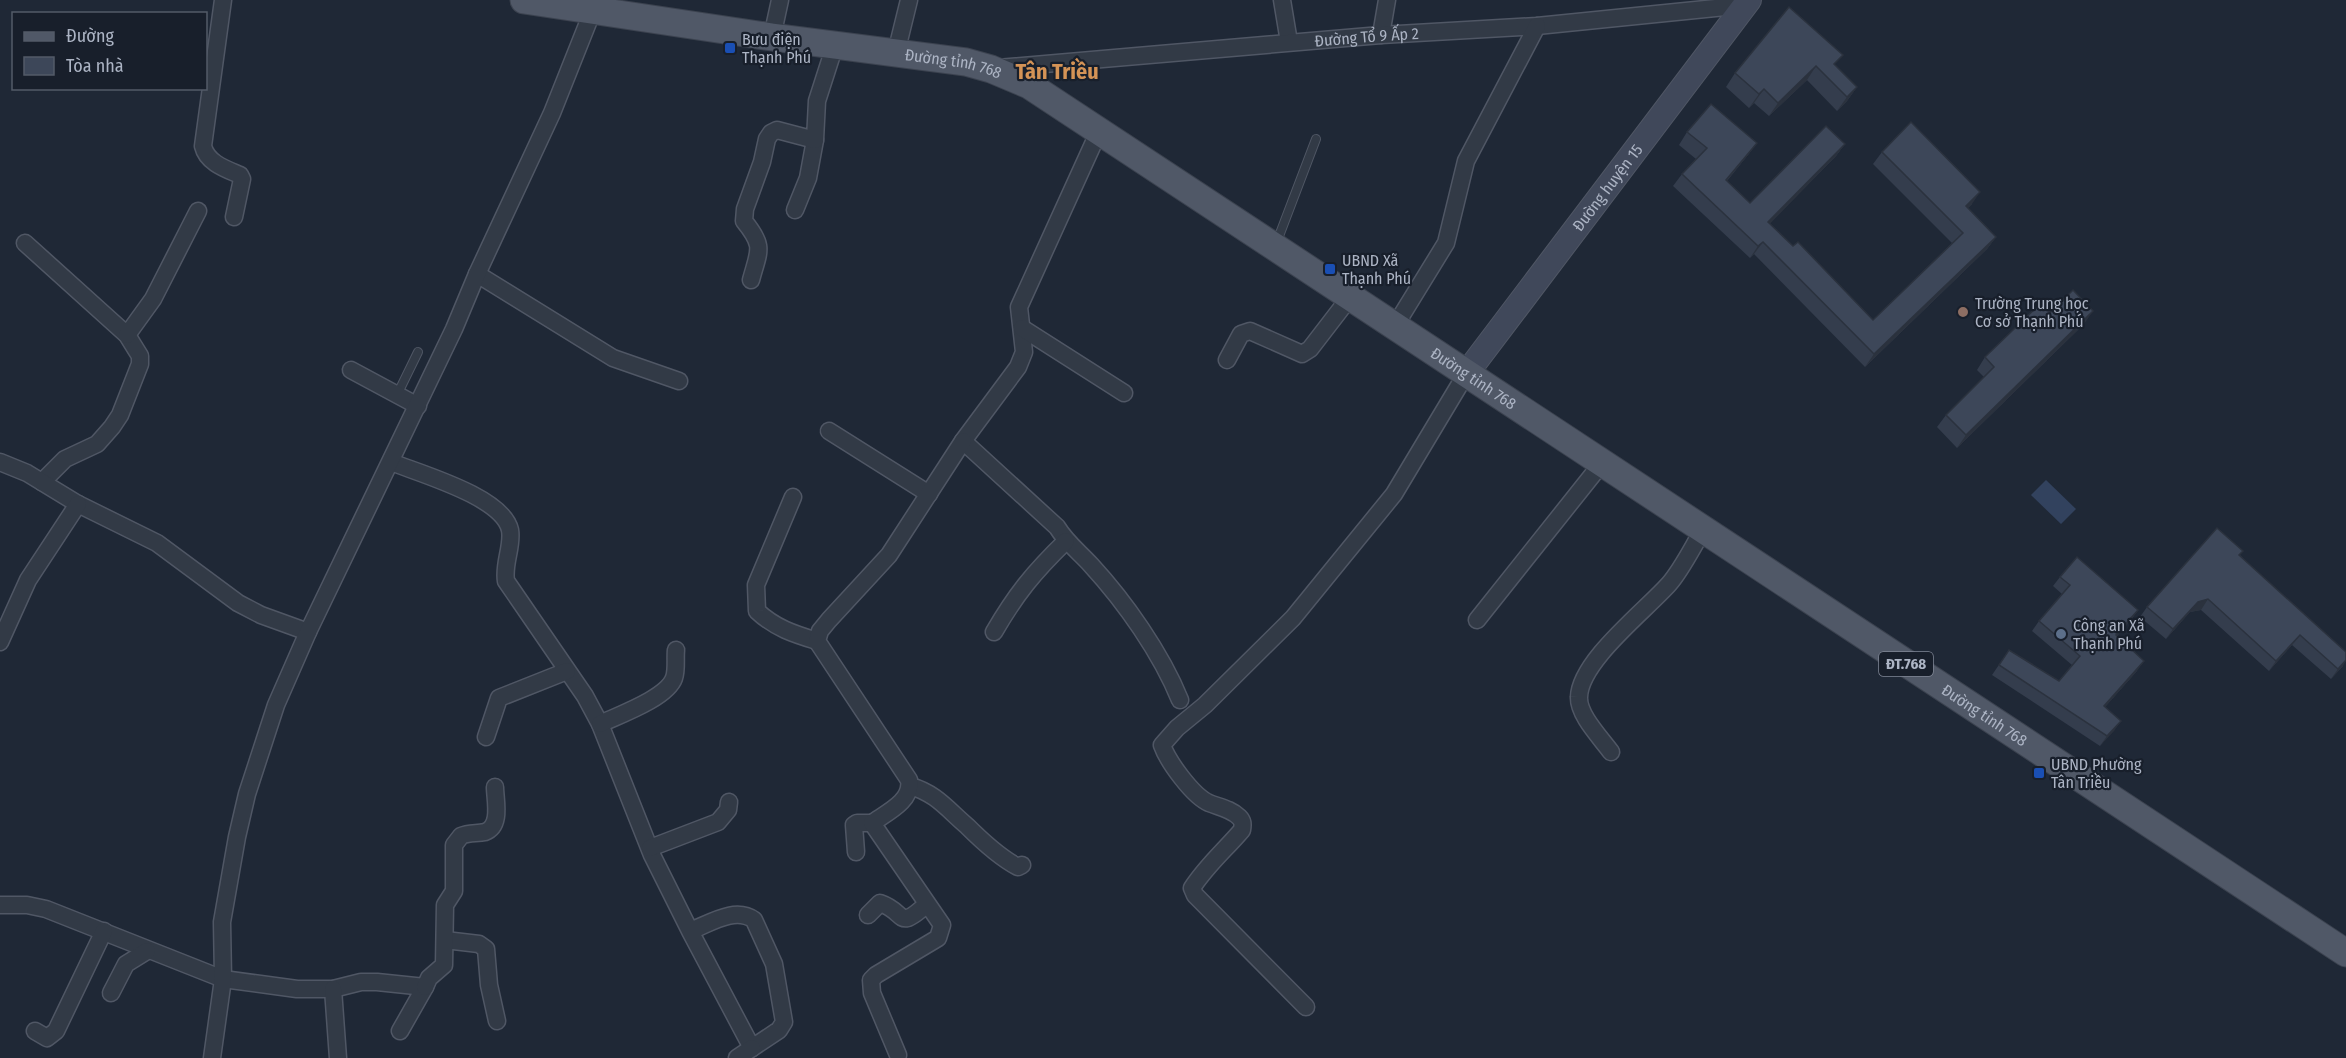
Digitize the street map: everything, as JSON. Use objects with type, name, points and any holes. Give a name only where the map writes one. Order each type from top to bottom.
[{"type":"main road","name":"Đường tỉnh 768","points":[[524,0],[772,37],[966,62],[991,69],[1029,86],[2346,953]]},
{"type":"street","points":[[223,0],[203,146],[204,153],[216,165],[240,175],[242,179],[234,217]]},
{"type":"street","points":[[772,37],[780,0]]},
{"type":"street","points":[[896,53],[909,0]]},
{"type":"street","points":[[1282,0],[1288,42]]},
{"type":"street","points":[[1381,35],[1387,0]]},
{"type":"street","name":"Đường Tổ 9 Ấp 2","points":[[991,69],[1288,42],[1537,26],[1747,2]]},
{"type":"street","name":"Đường huyện 15","points":[[1466,374],[1747,2]]},
{"type":"street","points":[[212,1058],[223,979],[222,922],[237,837],[247,794],[276,705],[308,633],[454,329],[477,274],[552,114],[593,10]]},
{"type":"street","points":[[1395,326],[1446,243],[1466,161],[1537,26]]},
{"type":"street","points":[[795,210],[808,178],[815,140],[817,101],[835,45]]},
{"type":"street","points":[[751,280],[759,250],[757,236],[744,221],[745,209],[762,162],[767,139],[777,130],[815,140]]},
{"type":"street","points":[[817,641],[820,631],[829,620],[889,555],[963,441],[1018,367],[1024,352],[1019,307],[1099,131]]},
{"type":"street","points":[[127,335],[153,299],[198,211]]},
{"type":"street","points":[[25,243],[127,335],[140,356],[140,364],[120,415],[97,444],[65,459],[42,482]]},
{"type":"street","points":[[477,274],[613,358],[679,381]]},
{"type":"street","points":[[1227,360],[1241,334],[1250,331],[1302,354],[1310,349],[1350,297]]},
{"type":"street","points":[[1022,328],[1124,393]]},
{"type":"street","points":[[351,370],[418,406]]},
{"type":"street","points":[[1306,1007],[1195,895],[1192,888],[1215,857],[1242,830],[1243,822],[1228,810],[1206,802],[1165,753],[1162,745],[1293,618],[1394,494],[1466,374]]},
{"type":"street","points":[[829,431],[929,494]]},
{"type":"street","points":[[963,441],[1057,527],[1066,541],[1090,564],[1147,638],[1180,699]]},
{"type":"street","points":[[0,462],[157,543],[238,603],[261,615],[308,633]]},
{"type":"street","points":[[391,462],[481,498],[501,513],[510,533],[505,567],[506,581],[585,696],[600,724],[650,848],[690,931],[752,1048]]},
{"type":"street","points":[[1477,620],[1602,463]]},
{"type":"street","points":[[793,496],[756,585],[757,611],[766,620],[785,632],[817,641],[909,780],[907,795],[901,802],[872,823],[854,825],[856,852]]},
{"type":"street","points":[[0,642],[28,580],[78,504]]},
{"type":"street","points":[[1611,752],[1587,720],[1578,699],[1581,684],[1619,632],[1671,582],[1703,530]]},
{"type":"street","points":[[994,632],[1016,595],[1039,567],[1066,541]]},
{"type":"street","points":[[600,724],[659,695],[670,685],[675,676],[676,650]]},
{"type":"street","points":[[486,737],[499,698],[567,670]]},
{"type":"street","points":[[910,786],[926,790],[951,809],[966,826],[1007,861],[1018,867],[1022,865]]},
{"type":"street","points":[[400,1031],[429,978],[444,965],[446,905],[454,891],[454,845],[461,836],[492,828],[496,815],[495,787]]},
{"type":"street","points":[[650,848],[717,822],[728,810],[729,802]]},
{"type":"street","points":[[872,823],[942,925],[938,938],[876,975],[870,987],[898,1055]]},
{"type":"street","points":[[868,915],[880,903],[903,919],[909,919],[927,904]]},
{"type":"street","points":[[0,905],[27,905],[46,909],[104,931],[147,951],[223,979],[297,988],[333,989],[361,982],[424,987]]},
{"type":"street","points":[[690,931],[734,914],[747,915],[754,920],[774,964],[784,1022],[779,1030],[737,1058]]},
{"type":"street","points":[[35,1031],[47,1038],[56,1031],[104,931]]},
{"type":"street","points":[[445,940],[479,944],[486,949],[489,984],[497,1021]]},
{"type":"street","points":[[111,993],[126,964],[147,951]]},
{"type":"street","points":[[333,989],[338,1058]]},
{"type":"lane","points":[[1275,247],[1316,139]]},
{"type":"lane","points":[[397,395],[418,352]]},
{"type":"water","points":[[2046,480],[2076,509],[2061,524],[2031,495]]},
{"type":"building","points":[[1789,7],[1843,55],[1834,64],[1857,87],[1847,97],[1816,66],[1778,103],[1764,89],[1759,94],[1735,73]]},
{"type":"building","points":[[1711,104],[1757,143],[1726,180],[1750,203],[1826,126],[1845,144],[1768,222],[1793,246],[1798,242],[1873,320],[1963,233],[1882,152],[1911,122],[1980,192],[1966,206],[1996,237],[1874,354],[1763,242],[1758,246],[1682,174],[1707,148],[1687,132]]},
{"type":"building","points":[[2073,290],[2093,311],[1966,435],[1946,415],[1994,367],[1985,357],[2041,303],[2050,313]]},
{"type":"building","points":[[2217,528],[2243,551],[2239,555],[2346,652],[2346,660],[2338,669],[2300,635],[2276,661],[2208,599],[2198,602],[2173,629],[2147,607]]},
{"type":"building","points":[[2077,557],[2138,610],[2116,635],[2144,661],[2104,706],[2121,721],[2107,736],[1999,665],[2009,650],[2059,681],[2080,656],[2039,621],[2070,585],[2060,577]]},
{"type":"place","name":"Bưu điện Thạnh Phú","points":[[730,48]]},
{"type":"place","name":"UBND Xã Thạnh Phú","points":[[1330,269]]},
{"type":"place","name":"Trường Trung học Cơ sở Thạnh Phú","points":[[1963,312]]},
{"type":"place","name":"Công an Xã Thạnh Phú","points":[[2061,634]]},
{"type":"place","name":"UBND Phường Tân Triều","points":[[2039,773]]},
{"type":"district","name":"Tân Triều","points":[[1057,71]]}]
